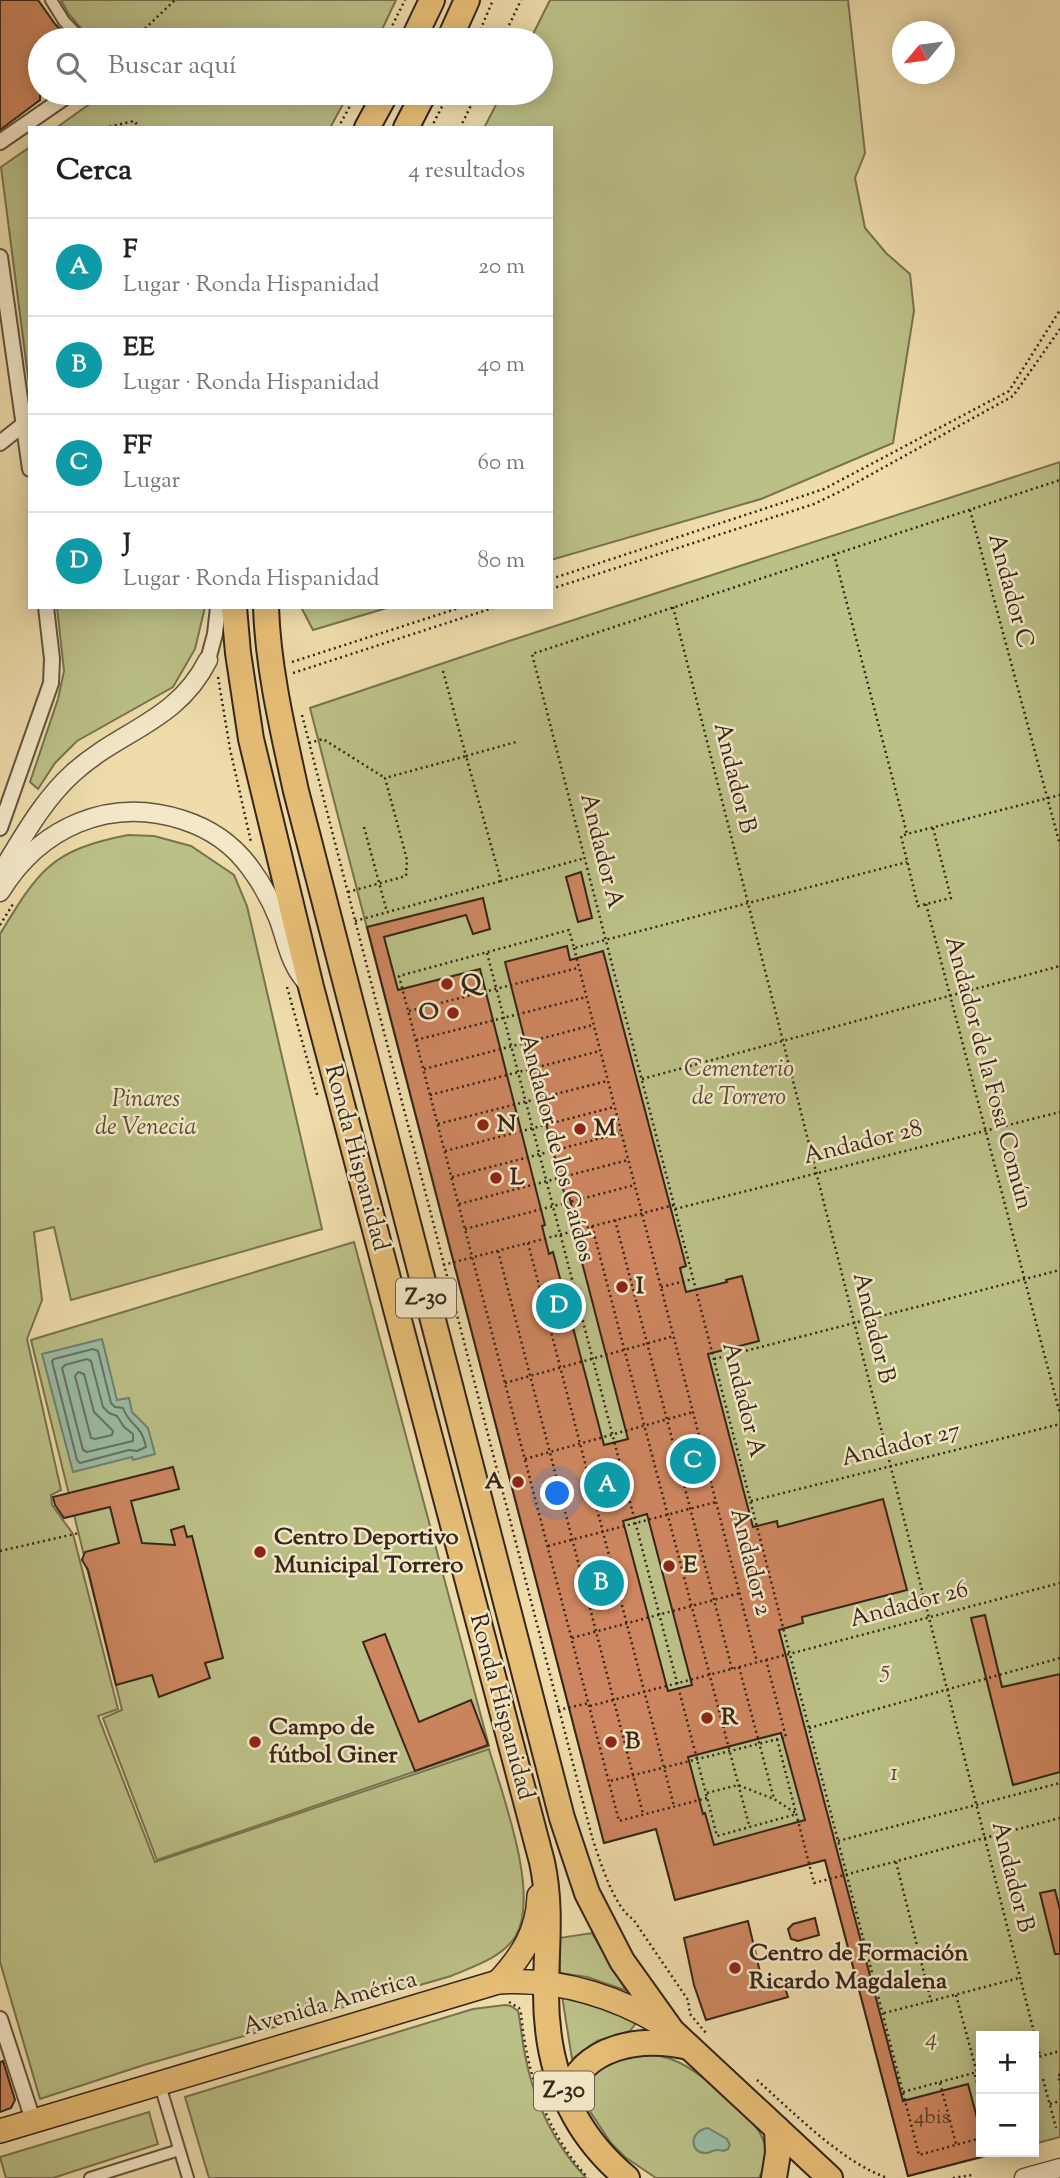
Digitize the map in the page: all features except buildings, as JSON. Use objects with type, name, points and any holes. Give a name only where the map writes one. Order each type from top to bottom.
[{"type":"highway","points":[[419,28],[432,0]]},
{"type":"highway","points":[[454,28],[467,0]]},
{"type":"highway","points":[[369,126],[380,105]]},
{"type":"highway","points":[[407,126],[418,105]]},
{"type":"highway","name":"Ronda Hispanidad","points":[[234,609],[237,653],[251,739],[311,987],[542,1861],[549,1899],[547,1983],[551,2043],[566,2096],[578,2124],[599,2153],[627,2178]]},
{"type":"highway","name":"Ronda Hispanidad","points":[[266,609],[280,721],[294,781],[535,1716],[562,1818],[591,1903],[622,1961],[691,2039],[777,2129],[830,2178]]},
{"type":"highway","name":"Z-30","points":[[566,2096],[569,2086],[581,2069],[598,2055],[611,2049],[691,2039]]},
{"type":"highway","points":[[774,2178],[778,2153],[777,2129]]},
{"type":"main road","points":[[498,1982],[522,1954],[534,1930],[542,1861]]},
{"type":"main road","name":"Avenida América","points":[[0,2131],[498,1982],[547,1983],[607,1996],[691,2039]]},
{"type":"street","points":[[51,0],[71,28]]},
{"type":"street","points":[[0,142],[54,105]]},
{"type":"street","points":[[0,257],[28,454]]},
{"type":"street","points":[[0,443],[24,424]]},
{"type":"street","points":[[0,828],[51,683],[52,659],[46,609]]},
{"type":"street","points":[[0,874],[43,807],[72,774],[114,743],[164,714],[192,688],[208,660],[218,609]]},
{"type":"street","points":[[7,897],[19,865],[51,838],[91,818],[129,811],[168,815],[207,829],[226,842],[252,870],[274,909],[293,965],[311,987]]},
{"type":"street","points":[[0,2018],[33,2120]]},
{"type":"street","points":[[159,2082],[188,2178]]},
{"type":"street","points":[[90,2178],[179,2150]]},
{"type":"street","points":[[1024,2178],[1060,2168]]},
{"type":"path","points":[[146,28],[175,0]]},
{"type":"path","points":[[391,28],[405,0]]},
{"type":"path","points":[[481,28],[493,0]]},
{"type":"path","points":[[508,28],[521,0]]},
{"type":"path","points":[[339,126],[350,105]]},
{"type":"path","points":[[432,126],[443,105]]},
{"type":"path","points":[[461,126],[471,105]]},
{"type":"path","points":[[113,126],[134,121],[138,126]]},
{"type":"path","points":[[553,578],[824,489],[1009,391],[1060,310]]},
{"type":"path","points":[[553,588],[814,504],[841,491],[1013,396],[1060,329]]},
{"type":"path","points":[[673,607],[1060,480]]},
{"type":"path","name":"Andador C","points":[[970,509],[1060,845]]},
{"type":"path","points":[[834,554],[907,834]]},
{"type":"path","name":"Andador A","points":[[673,607],[532,654],[919,2155],[956,2144]]},
{"type":"path","name":"Andador B","points":[[673,607],[1040,2056]]},
{"type":"path","points":[[295,683],[292,662],[456,609]]},
{"type":"path","points":[[293,673],[490,609]]},
{"type":"path","points":[[208,660],[216,665],[230,749],[257,865],[252,870]]},
{"type":"path","points":[[443,671],[501,881]]},
{"type":"path","points":[[299,703],[592,1837],[624,1914],[633,1919],[688,2000],[691,2039]]},
{"type":"path","points":[[309,743],[323,739],[385,778],[407,860],[406,876],[347,893]]},
{"type":"path","points":[[385,778],[516,742]]},
{"type":"path","points":[[797,1814],[774,1799],[738,1784],[619,1821],[400,976],[569,930],[574,948],[907,862],[901,836],[1060,795]]},
{"type":"path","points":[[364,827],[387,912]]},
{"type":"path","points":[[926,904],[951,898],[933,828]]},
{"type":"path","points":[[354,921],[585,858]]},
{"type":"path","name":"Andador de la Fosa Común","points":[[907,862],[918,906],[926,904],[1060,1414]]},
{"type":"path","points":[[0,925],[7,897]]},
{"type":"path","name":"Andador 2","points":[[574,948],[757,1662]]},
{"type":"path","name":"Andador de los Caídos","points":[[487,952],[717,1836],[749,1827]]},
{"type":"path","points":[[642,1079],[1060,966]]},
{"type":"path","points":[[409,1011],[579,968]]},
{"type":"path","points":[[286,983],[319,1104]]},
{"type":"path","points":[[416,1040],[586,996]]},
{"type":"path","points":[[424,1069],[594,1025]]},
{"type":"path","points":[[430,1095],[600,1051]]},
{"type":"path","points":[[438,1124],[608,1080]]},
{"type":"path","points":[[445,1151],[615,1107]]},
{"type":"path","name":"Andador 28","points":[[419,1271],[642,1213],[1060,1112]]},
{"type":"path","points":[[452,1177],[622,1133]]},
{"type":"path","points":[[459,1204],[629,1160]]},
{"type":"path","points":[[465,1229],[635,1185]]},
{"type":"path","points":[[615,1220],[732,1669]]},
{"type":"path","points":[[592,1226],[749,1827],[797,1814]]},
{"type":"path","points":[[528,1243],[674,1806]]},
{"type":"path","points":[[498,1251],[643,1815]]},
{"type":"path","points":[[714,1359],[1060,1270]]},
{"type":"path","points":[[661,1287],[693,1279]]},
{"type":"path","points":[[505,1382],[674,1336]]},
{"type":"path","points":[[525,1459],[693,1412]]},
{"type":"path","name":"Andador 27","points":[[751,1501],[1060,1423]]},
{"type":"path","points":[[548,1546],[716,1502]]},
{"type":"path","points":[[0,1551],[79,1533]]},
{"type":"path","name":"Andador 26","points":[[766,1660],[1060,1583]]},
{"type":"path","points":[[572,1638],[740,1593]]},
{"type":"path","points":[[809,1728],[1060,1658]]},
{"type":"path","points":[[535,1716],[613,1700],[766,1660],[786,1737],[609,1782]]},
{"type":"path","points":[[739,1667],[774,1799]]},
{"type":"path","points":[[778,1739],[814,1884],[1060,1818]]},
{"type":"path","points":[[838,1841],[1060,1783]]},
{"type":"path","points":[[895,1862],[931,2001]]},
{"type":"path","points":[[883,2013],[1020,1978]]},
{"type":"path","points":[[498,1982],[501,2001],[515,2004],[521,2014],[532,2078],[543,2111],[558,2138],[588,2178]]},
{"type":"path","points":[[956,1995],[976,2068]]},
{"type":"path","points":[[1040,2056],[1060,2051]]},
{"type":"path","points":[[903,2092],[976,2072]]},
{"type":"path","points":[[1060,2075],[1060,2084]]},
{"type":"path","points":[[753,2076],[849,2159],[874,2174],[888,2178]]},
{"type":"path","points":[[1043,2079],[1056,2129]]},
{"type":"path","points":[[940,2082],[956,2144],[976,2139]]},
{"type":"path","points":[[1050,2104],[1060,2101]]},
{"type":"path","points":[[953,2178],[972,2175]]},
{"type":"green space","points":[[61,0],[396,0],[383,28],[81,28]]},
{"type":"green space","points":[[550,0],[848,0],[865,153],[855,178],[865,228],[886,253],[910,274],[914,311],[893,443],[761,499],[553,559],[553,126],[485,126],[496,105],[553,105],[553,28],[536,28]]},
{"type":"green space","points":[[88,105],[342,105],[331,126],[59,126]]},
{"type":"green space","points":[[28,148],[28,376],[1,167]]},
{"type":"green space","name":"Cementerio de Torrero","points":[[1060,462],[1060,2137],[1039,2143],[1039,2031],[976,2031],[976,2157],[982,2157],[908,2176],[825,1860],[675,1900],[656,1829],[604,1843],[310,708]]},
{"type":"green space","points":[[57,609],[205,609],[195,649],[173,687],[77,741],[55,763],[38,789],[30,782],[58,699],[64,671]]},
{"type":"green space","points":[[302,609],[383,609],[313,630]]},
{"type":"green space","name":"Pinares de Venecia","points":[[128,835],[154,836],[191,846],[234,875],[247,906],[322,1229],[71,1300],[54,1227],[34,1232],[42,1300],[27,1339],[61,1490],[51,1495],[52,1505],[73,1534],[118,1709],[98,1716],[155,1862],[489,1749],[517,1844],[524,1897],[522,1919],[515,1937],[495,1956],[468,1969],[144,2065],[40,2099],[0,1962],[0,934],[37,879],[50,866],[81,848]]},
{"type":"green space","name":"Centro Deportivo Municipal Torrero","points":[[354,1242],[489,1746],[157,1860],[103,1718],[122,1710],[31,1340]]},
{"type":"green space","points":[[592,1933],[625,1990],[587,1977],[560,1973],[559,1938]]},
{"type":"green space","points":[[562,1996],[612,2010],[636,2023],[630,2031],[597,2041],[572,2059]]},
{"type":"green space","points":[[505,2005],[518,2011],[529,2072],[546,2121],[564,2151],[586,2178],[209,2178],[185,2097],[473,2009]]},
{"type":"green space","points":[[642,2054],[669,2058],[688,2067],[712,2084],[748,2117],[762,2137],[766,2152],[759,2178],[656,2178],[625,2157],[611,2143],[585,2104],[586,2083],[601,2068]]},
{"type":"green space","points":[[149,2112],[158,2144],[53,2178],[6,2178],[0,2157]]},
{"type":"water","points":[[102,1339],[117,1400],[129,1398],[132,1412],[148,1428],[155,1454],[73,1472],[42,1354]]},
{"type":"water","points":[[708,2128],[727,2139],[730,2145],[728,2149],[706,2153],[697,2150],[694,2137]]},
{"type":"place","name":"Q","points":[[447,984]]},
{"type":"place","name":"O","points":[[453,1013]]},
{"type":"place","name":"N","points":[[483,1125]]},
{"type":"place","name":"M","points":[[580,1129]]},
{"type":"place","name":"L","points":[[496,1178]]},
{"type":"place","name":"I","points":[[622,1287]]},
{"type":"place","name":"J","points":[[559,1306]]},
{"type":"place","name":"FF","points":[[693,1461]]},
{"type":"place","name":"A","points":[[518,1482]]},
{"type":"place","name":"F","points":[[607,1485]]},
{"type":"place","name":"Centro Deportivo Municipal Torrero","points":[[260,1552]]},
{"type":"place","name":"E","points":[[669,1566]]},
{"type":"place","name":"EE","points":[[601,1583]]},
{"type":"place","name":"R","points":[[707,1718]]},
{"type":"place","name":"Campo de fútbol Giner","points":[[255,1742]]},
{"type":"place","name":"B","points":[[611,1742]]},
{"type":"place","name":"Centro de Formación Ricardo Magdalena","points":[[735,1968]]},
{"type":"park label","name":"5","points":[[885,1671]]},
{"type":"park label","name":"1","points":[[894,1774]]},
{"type":"park label","name":"4","points":[[931,2039]]}]
